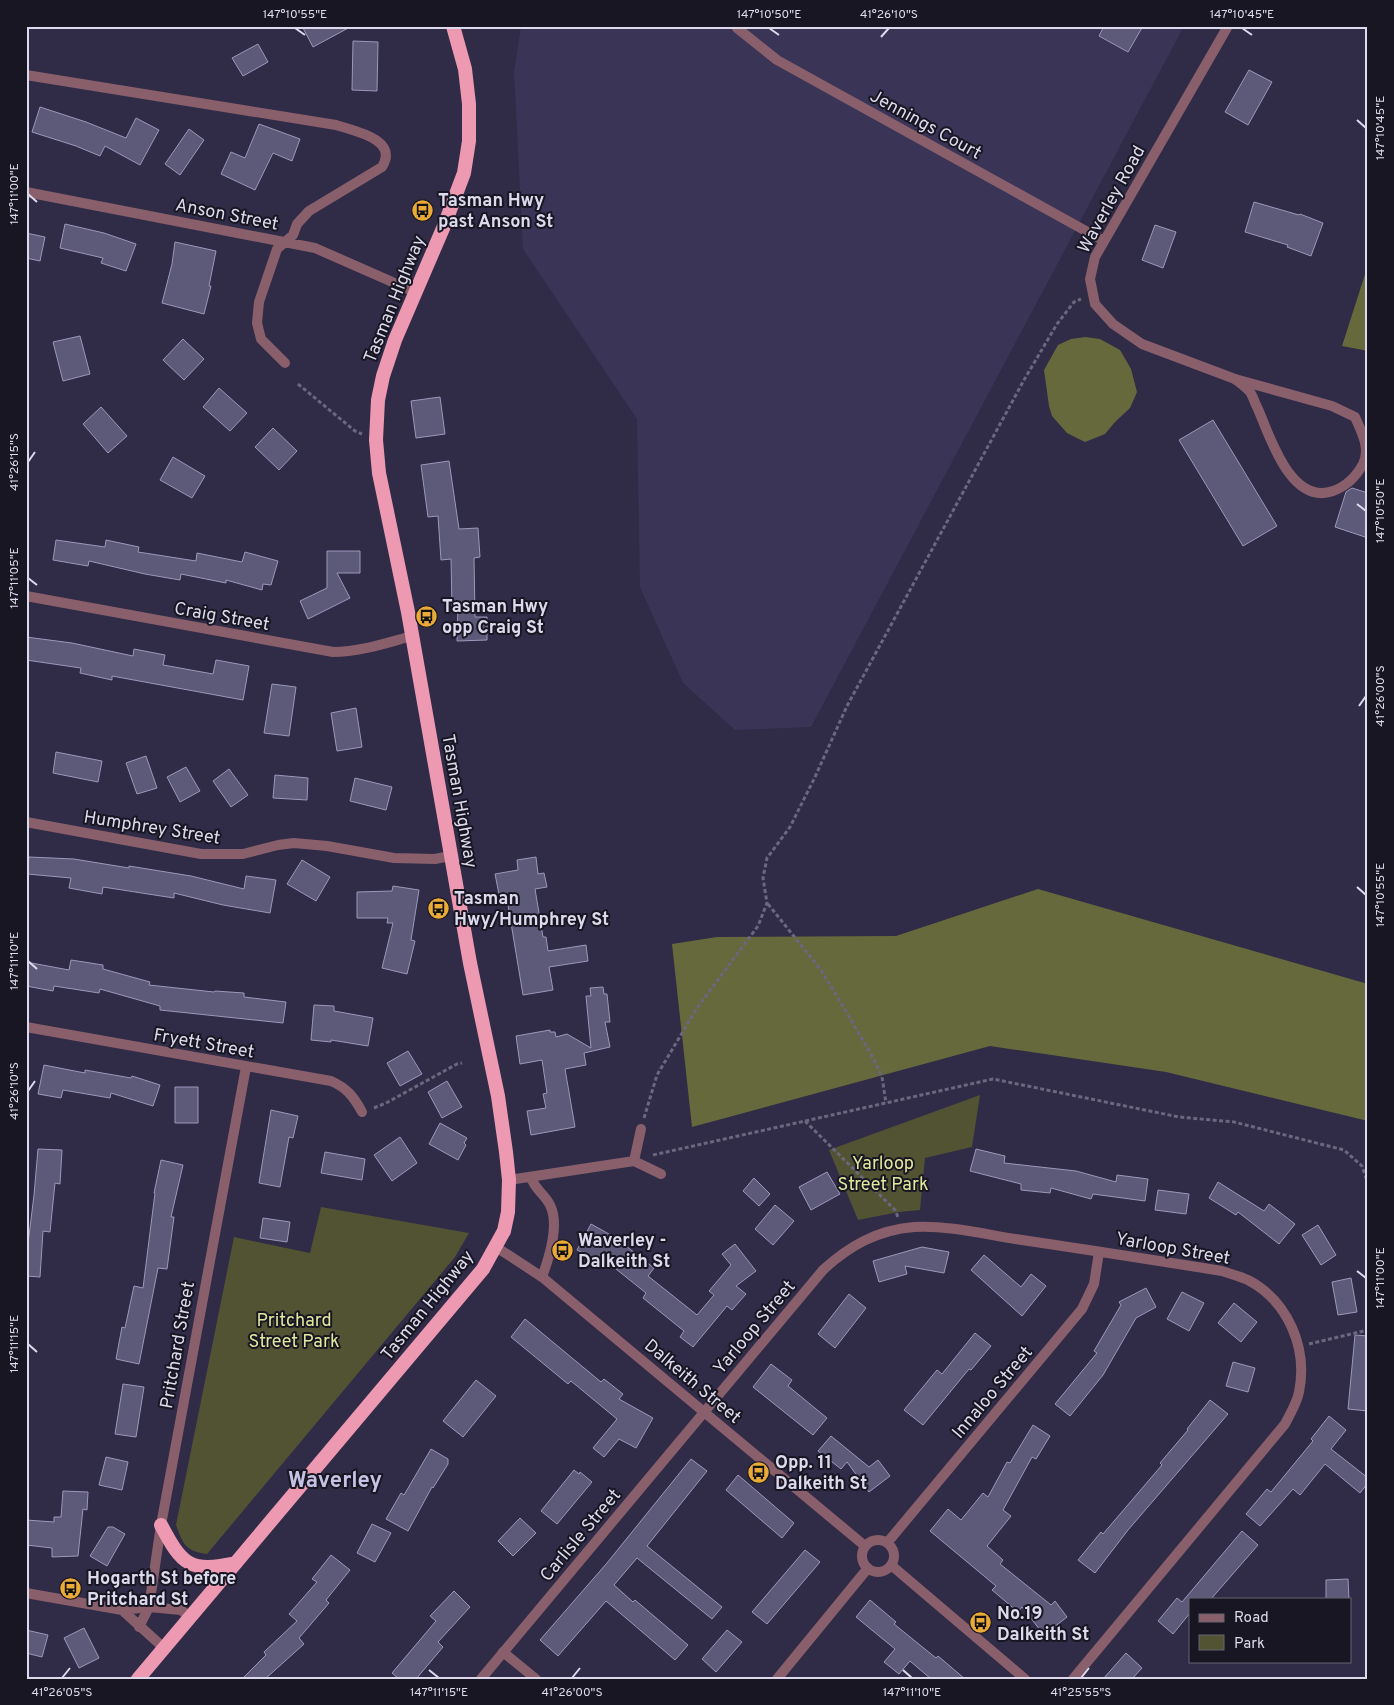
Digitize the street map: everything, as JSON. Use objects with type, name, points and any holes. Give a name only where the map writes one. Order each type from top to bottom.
[{"type":"highway","name":"Tasman Highway","points":[[138,1679],[458,1301],[483,1269],[496,1247],[504,1231],[508,1212],[509,1180],[498,1096],[470,963],[412,636],[379,473],[376,426],[378,400],[383,376],[395,340],[444,226],[464,173],[469,141],[469,104],[465,69],[453,26]]},
{"type":"highway","points":[[160,1525],[172,1546],[185,1561],[195,1566],[208,1568],[236,1563]]},
{"type":"street","name":"Waverley Road","points":[[1228,26],[1095,257],[1090,279],[1095,304],[1113,324],[1142,344],[1235,379],[1332,406],[1355,416],[1364,438],[1367,456],[1358,473],[1343,487],[1324,494],[1306,490],[1293,478],[1278,458],[1250,392],[1235,379]]},
{"type":"street","name":"Jennings Court","points":[[737,28],[777,60],[1104,241]]},
{"type":"street","points":[[26,75],[336,125],[379,141],[385,150],[386,156],[382,167],[302,216],[296,224],[293,235],[277,249],[260,302],[257,323],[261,339],[285,363]]},
{"type":"street","name":"Anson Street","points":[[26,192],[314,248],[415,292]]},
{"type":"street","name":"Craig Street","points":[[26,596],[333,652],[363,649],[412,636]]},
{"type":"street","name":"Humphrey Street","points":[[26,822],[201,854],[243,854],[294,843],[328,846],[394,858],[435,859],[450,856]]},
{"type":"street","name":"Fryett Street","points":[[27,1030],[332,1081],[348,1090],[355,1098],[362,1112]]},
{"type":"street","name":"Pritchard Street","points":[[139,1627],[149,1607],[160,1525],[246,1067]]},
{"type":"street","points":[[634,1161],[641,1129]]},
{"type":"street","points":[[509,1180],[634,1161],[661,1174]]},
{"type":"street","points":[[531,1177],[533,1184],[544,1194],[552,1207],[553,1221],[549,1258],[542,1277]]},
{"type":"street","name":"Yarloop Street","points":[[705,1412],[823,1270],[842,1252],[878,1234],[914,1227],[932,1228],[1222,1271],[1248,1280],[1272,1299],[1283,1311],[1293,1328],[1301,1361],[1299,1393],[1285,1424],[1074,1679]]},
{"type":"street","name":"Dalkeith Street","points":[[496,1247],[542,1277],[865,1546]]},
{"type":"street","name":"Innaloo Street","points":[[887,1543],[1082,1309],[1094,1284],[1099,1252]]},
{"type":"street","name":"Carlisle Street","points":[[482,1679],[705,1412]]},
{"type":"street","points":[[877,1540],[887,1543],[893,1551],[891,1565],[882,1571],[868,1568],[862,1559],[865,1546],[877,1540]]},
{"type":"street","points":[[891,1565],[1025,1679]]},
{"type":"street","points":[[777,1679],[868,1568]]},
{"type":"street","points":[[26,1593],[122,1610],[149,1607],[181,1610],[190,1617]]},
{"type":"street","points":[[122,1610],[164,1648]]},
{"type":"street","points":[[503,1652],[536,1679]]},
{"type":"path","points":[[641,1129],[658,1075],[697,1008],[758,926],[767,903],[764,878],[767,858],[790,827],[847,706],[1024,380],[1057,324],[1074,302],[1092,292]]},
{"type":"path","points":[[298,384],[355,431],[363,434]]},
{"type":"path","points":[[767,903],[821,970],[841,1003],[882,1076],[886,1103]]},
{"type":"path","points":[[362,1112],[386,1103],[462,1063]]},
{"type":"path","points":[[634,1161],[993,1079],[1179,1117],[1234,1122],[1344,1150],[1362,1166],[1368,1184]]},
{"type":"path","points":[[805,1121],[895,1210],[898,1218]]},
{"type":"path","points":[[1298,1346],[1368,1330]]},
{"type":"shaded area","points":[[521,26],[1184,26],[811,727],[735,730],[683,683],[640,587],[637,419],[523,249],[514,72]]},
{"type":"green space","points":[[1368,265],[1368,351],[1342,346]]},
{"type":"green space","points":[[1085,337],[1100,339],[1120,350],[1131,369],[1137,392],[1130,408],[1105,434],[1085,442],[1067,433],[1052,416],[1044,370],[1058,345],[1071,339]]},
{"type":"green space","points":[[1038,889],[1368,984],[1368,1121],[1166,1072],[990,1046],[692,1127],[672,944],[717,937],[896,936]]},
{"type":"green space","name":"Yarloop Street Park","points":[[980,1095],[972,1147],[925,1158],[920,1210],[858,1220],[829,1150]]},
{"type":"green space","name":"Pritchard Street Park","points":[[321,1207],[469,1233],[455,1257],[207,1554],[194,1551],[183,1542],[176,1525],[234,1237],[310,1253]]},
{"type":"building","points":[[302,26],[352,26],[313,47]]},
{"type":"building","points":[[1104,26],[1143,26],[1128,52],[1099,36]]},
{"type":"building","points":[[353,41],[378,42],[377,91],[352,90]]},
{"type":"building","points":[[258,44],[268,62],[243,76],[232,58]]},
{"type":"building","points":[[1249,70],[1272,82],[1248,125],[1225,112]]},
{"type":"building","points":[[40,107],[126,138],[136,118],[159,130],[140,165],[105,146],[100,156],[32,132]]},
{"type":"building","points":[[259,124],[300,139],[292,161],[273,153],[255,190],[221,174],[231,152],[245,158]]},
{"type":"building","points":[[189,129],[204,140],[180,175],[165,164]]},
{"type":"building","points":[[1254,202],[1300,214],[1323,223],[1311,256],[1287,247],[1288,245],[1245,232]]},
{"type":"building","points":[[65,224],[104,233],[136,244],[126,271],[101,263],[103,258],[60,248]]},
{"type":"building","points":[[1155,225],[1176,232],[1163,268],[1142,260]]},
{"type":"building","points":[[26,233],[45,237],[40,261],[26,258]]},
{"type":"building","points":[[175,242],[216,251],[209,286],[211,286],[204,314],[162,303],[172,264]]},
{"type":"building","points":[[80,336],[90,374],[63,381],[53,342]]},
{"type":"building","points":[[183,339],[204,359],[184,380],[163,360]]},
{"type":"building","points":[[219,388],[247,413],[230,431],[203,407]]},
{"type":"building","points":[[440,397],[445,434],[416,438],[411,401]]},
{"type":"building","points":[[101,407],[127,436],[108,453],[83,424]]},
{"type":"building","points":[[1213,420],[1277,526],[1243,546],[1179,440]]},
{"type":"building","points":[[273,428],[297,451],[279,470],[255,447]]},
{"type":"building","points":[[173,457],[205,476],[192,498],[160,480]]},
{"type":"building","points":[[449,461],[459,529],[478,528],[480,557],[474,558],[475,617],[487,617],[487,640],[457,641],[458,606],[452,606],[451,559],[441,560],[438,516],[428,517],[421,465]]},
{"type":"building","points":[[1352,488],[1368,493],[1368,538],[1335,527],[1346,492]]},
{"type":"building","points":[[56,540],[105,547],[106,540],[139,547],[138,552],[196,561],[197,553],[242,562],[245,552],[278,561],[271,585],[263,584],[262,590],[226,580],[226,583],[181,574],[180,580],[89,561],[88,566],[53,560]]},
{"type":"building","points":[[327,551],[360,551],[360,573],[337,573],[350,598],[308,619],[300,601],[327,588]]},
{"type":"building","points":[[26,637],[72,643],[133,656],[134,649],[165,655],[163,665],[213,674],[216,660],[249,666],[243,700],[112,676],[112,680],[80,673],[81,668],[26,660]]},
{"type":"building","points":[[272,684],[296,687],[289,736],[264,733]]},
{"type":"building","points":[[356,708],[362,747],[337,751],[331,713]]},
{"type":"building","points":[[56,752],[102,761],[98,782],[53,773]]},
{"type":"building","points":[[146,756],[157,788],[137,794],[126,763]]},
{"type":"building","points":[[186,767],[200,791],[180,802],[167,777]]},
{"type":"building","points":[[229,769],[248,795],[231,807],[213,781]]},
{"type":"building","points":[[275,775],[308,778],[307,800],[273,798]]},
{"type":"building","points":[[355,778],[392,787],[386,810],[350,801]]},
{"type":"building","points":[[29,857],[74,859],[129,868],[129,866],[191,876],[244,889],[246,876],[276,880],[270,913],[223,905],[174,893],[174,898],[103,887],[102,894],[69,888],[71,878],[27,874]]},
{"type":"building","points":[[536,857],[538,874],[544,873],[547,887],[535,889],[543,937],[546,937],[548,951],[586,945],[588,961],[549,967],[553,990],[523,995],[506,893],[499,894],[495,874],[518,870],[517,860]]},
{"type":"building","points":[[302,860],[330,877],[316,901],[287,884]]},
{"type":"building","points":[[393,886],[419,890],[411,940],[415,941],[407,974],[382,968],[393,923],[387,923],[388,918],[357,918],[357,892],[392,891]]},
{"type":"building","points":[[71,960],[103,965],[103,969],[150,982],[149,985],[214,992],[244,993],[244,997],[286,1002],[283,1023],[160,1010],[160,1006],[100,989],[99,993],[54,986],[53,991],[26,986],[26,962],[69,970]]},
{"type":"building","points":[[603,987],[604,994],[607,994],[610,1022],[605,1022],[610,1047],[584,1053],[586,1065],[565,1069],[575,1127],[531,1135],[527,1111],[546,1108],[543,1094],[547,1093],[542,1060],[520,1064],[516,1036],[550,1030],[550,1032],[555,1032],[556,1037],[567,1034],[591,1048],[586,996],[591,996],[590,988]]},
{"type":"building","points":[[314,1005],[334,1006],[334,1011],[373,1018],[368,1046],[331,1040],[331,1042],[311,1040]]},
{"type":"building","points":[[408,1051],[422,1074],[400,1086],[387,1063]]},
{"type":"building","points":[[44,1065],[85,1073],[85,1070],[131,1078],[132,1076],[160,1085],[153,1106],[111,1093],[110,1098],[63,1090],[61,1098],[38,1094]]},
{"type":"building","points":[[447,1081],[462,1107],[442,1118],[428,1092]]},
{"type":"building","points":[[175,1087],[198,1087],[198,1123],[175,1123]]},
{"type":"building","points":[[271,1110],[298,1116],[293,1138],[289,1137],[280,1187],[259,1183]]},
{"type":"building","points":[[440,1123],[467,1138],[464,1143],[466,1145],[458,1160],[429,1144]]},
{"type":"building","points":[[400,1137],[417,1163],[392,1181],[374,1155]]},
{"type":"building","points":[[38,1149],[62,1150],[60,1184],[55,1183],[50,1232],[43,1231],[40,1277],[26,1276],[26,1243],[28,1244]]},
{"type":"building","points":[[976,1149],[1005,1156],[1004,1163],[1076,1171],[1116,1182],[1117,1175],[1148,1179],[1145,1201],[1093,1194],[1091,1199],[1051,1188],[1050,1193],[1021,1190],[1021,1184],[970,1171]]},
{"type":"building","points":[[325,1152],[365,1159],[362,1180],[321,1173]]},
{"type":"building","points":[[161,1160],[183,1165],[171,1217],[174,1217],[167,1269],[158,1268],[139,1364],[116,1359],[122,1327],[125,1328],[134,1286],[143,1288],[154,1193]]},
{"type":"building","points":[[827,1172],[840,1194],[811,1210],[799,1187]]},
{"type":"building","points":[[754,1178],[770,1194],[759,1206],[743,1191]]},
{"type":"building","points":[[1218,1182],[1264,1211],[1269,1204],[1295,1224],[1279,1244],[1238,1212],[1236,1215],[1209,1198]]},
{"type":"building","points":[[1158,1190],[1189,1194],[1186,1214],[1155,1210]]},
{"type":"building","points":[[775,1205],[794,1221],[773,1245],[755,1229]]},
{"type":"building","points":[[263,1218],[290,1222],[287,1242],[260,1238]]},
{"type":"building","points":[[591,1224],[616,1238],[654,1268],[648,1276],[697,1315],[714,1295],[709,1291],[731,1265],[722,1254],[735,1244],[756,1271],[736,1286],[746,1294],[732,1310],[727,1306],[693,1347],[680,1337],[684,1331],[643,1298],[646,1293],[601,1257],[599,1261],[577,1250]]},
{"type":"building","points":[[1318,1225],[1336,1255],[1321,1265],[1302,1235]]},
{"type":"building","points":[[922,1247],[949,1252],[944,1273],[905,1266],[907,1274],[879,1282],[873,1261]]},
{"type":"building","points":[[984,1255],[1021,1287],[1031,1274],[1046,1286],[1022,1316],[971,1270]]},
{"type":"building","points":[[1351,1278],[1357,1312],[1338,1315],[1332,1282]]},
{"type":"building","points":[[1146,1288],[1156,1307],[1136,1318],[1103,1375],[1070,1416],[1055,1404],[1097,1353],[1094,1351],[1121,1305],[1119,1302]]},
{"type":"building","points":[[1182,1292],[1204,1303],[1189,1331],[1167,1319]]},
{"type":"building","points":[[849,1294],[866,1308],[835,1348],[818,1334]]},
{"type":"building","points":[[1234,1303],[1257,1322],[1241,1342],[1218,1323]]},
{"type":"building","points":[[525,1319],[601,1382],[604,1379],[623,1394],[619,1399],[653,1418],[636,1448],[619,1439],[604,1457],[593,1448],[617,1419],[571,1381],[568,1384],[511,1337]]},
{"type":"building","points":[[975,1333],[991,1346],[971,1370],[969,1369],[923,1425],[904,1410],[937,1370],[942,1374]]},
{"type":"building","points":[[1355,1335],[1368,1336],[1368,1411],[1348,1409]]},
{"type":"building","points":[[1233,1362],[1255,1368],[1248,1392],[1226,1386]]},
{"type":"building","points":[[771,1364],[792,1380],[788,1386],[827,1418],[813,1435],[753,1387]]},
{"type":"building","points":[[476,1380],[496,1396],[463,1437],[443,1421]]},
{"type":"building","points":[[123,1384],[144,1387],[136,1437],[115,1434]]},
{"type":"building","points":[[1210,1400],[1228,1414],[1128,1530],[1095,1573],[1078,1560],[1101,1532],[1103,1534],[1162,1465],[1160,1463]]},
{"type":"building","points":[[1329,1416],[1346,1430],[1331,1449],[1368,1478],[1368,1483],[1360,1493],[1325,1464],[1300,1495],[1293,1489],[1260,1526],[1246,1514],[1267,1489],[1271,1492],[1313,1441],[1311,1439]]},
{"type":"building","points":[[1033,1425],[1050,1436],[1036,1459],[1032,1457],[1003,1510],[1011,1516],[987,1546],[1003,1560],[1000,1564],[1051,1605],[1055,1601],[1067,1617],[1044,1635],[1022,1607],[1018,1612],[992,1590],[996,1586],[930,1531],[948,1509],[961,1520],[983,1493],[988,1497],[1007,1462],[1010,1463]]},
{"type":"building","points":[[831,1436],[869,1467],[878,1460],[890,1476],[869,1492],[847,1462],[841,1469],[818,1451]]},
{"type":"building","points":[[431,1449],[448,1459],[448,1464],[432,1487],[408,1531],[386,1519],[401,1493],[404,1495]]},
{"type":"building","points":[[106,1457],[128,1462],[122,1490],[99,1485]]},
{"type":"building","points":[[691,1459],[707,1471],[647,1546],[722,1607],[712,1619],[637,1558],[614,1585],[633,1602],[635,1600],[688,1645],[675,1660],[606,1601],[558,1656],[540,1640],[607,1563]]},
{"type":"building","points":[[574,1470],[579,1474],[580,1472],[592,1482],[557,1524],[541,1511]]},
{"type":"building","points":[[738,1475],[794,1523],[782,1538],[726,1490]]},
{"type":"building","points":[[63,1491],[88,1492],[87,1510],[83,1509],[78,1556],[52,1557],[52,1548],[26,1545],[26,1520],[54,1522],[54,1517],[61,1517]]},
{"type":"building","points":[[520,1518],[536,1533],[513,1556],[498,1541]]},
{"type":"building","points":[[372,1524],[391,1533],[375,1562],[357,1553]]},
{"type":"building","points":[[108,1527],[113,1527],[125,1534],[107,1566],[90,1556]]},
{"type":"building","points":[[1242,1531],[1258,1545],[1212,1598],[1189,1598],[1189,1614],[1173,1634],[1158,1621],[1177,1598],[1182,1602]]},
{"type":"building","points":[[805,1550],[820,1562],[767,1624],[752,1612]]},
{"type":"building","points":[[331,1555],[350,1570],[326,1600],[329,1603],[299,1638],[304,1644],[265,1679],[242,1679],[266,1655],[264,1652],[297,1621],[289,1614],[317,1582],[312,1579]]},
{"type":"building","points":[[1348,1579],[1349,1598],[1326,1598],[1326,1580]]},
{"type":"building","points":[[454,1591],[470,1607],[438,1642],[443,1647],[416,1679],[399,1679],[392,1673],[436,1621],[430,1616]]},
{"type":"building","points":[[870,1600],[896,1622],[894,1624],[936,1658],[938,1656],[965,1679],[931,1679],[910,1661],[899,1674],[884,1662],[895,1649],[856,1617]]},
{"type":"building","points":[[84,1628],[99,1658],[79,1668],[64,1638]]},
{"type":"building","points":[[26,1630],[48,1635],[42,1657],[26,1653]]},
{"type":"building","points":[[727,1630],[742,1642],[716,1672],[702,1659]]},
{"type":"building","points":[[1126,1653],[1142,1668],[1132,1679],[1103,1679]]},
{"type":"place","name":"Tasman Hwy past Anson St","points":[[422,210]]},
{"type":"place","name":"Tasman Hwy opp Craig St","points":[[426,616]]},
{"type":"place","name":"Tasman Hwy/Humphrey St","points":[[438,908]]},
{"type":"place","name":"Waverley - Dalkeith St","points":[[562,1250]]},
{"type":"place","name":"Opp. 11 Dalkeith St","points":[[759,1472]]},
{"type":"place","name":"Hogarth St before Pritchard St","points":[[71,1588]]},
{"type":"place","name":"No.19 Dalkeith St","points":[[981,1623]]},
{"type":"district","name":"Waverley","points":[[335,1479]]}]
